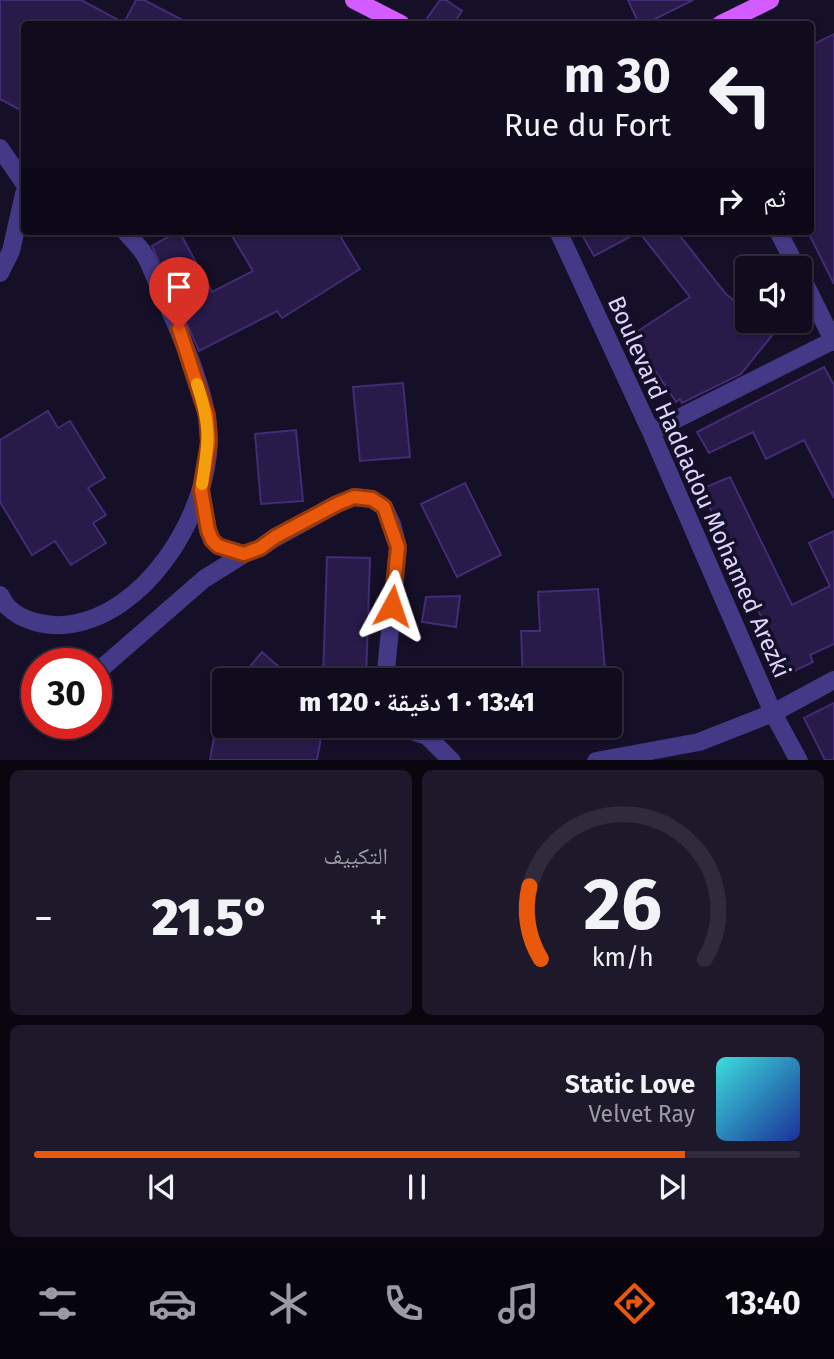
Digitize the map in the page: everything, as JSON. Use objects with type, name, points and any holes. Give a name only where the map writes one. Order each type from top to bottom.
[{"type":"main road","points":[[354,0],[395,21]]},
{"type":"main road","points":[[728,21],[770,0]]},
{"type":"street","points":[[1,148],[21,158]]},
{"type":"street","points":[[1,148],[21,178]]},
{"type":"street","points":[[0,273],[11,251],[21,207]]},
{"type":"street","points":[[0,595],[9,609],[47,626],[97,618],[122,604],[147,582],[186,528],[201,490],[209,442],[207,415],[179,329],[143,252],[128,235]]},
{"type":"street","name":"Boulevard Haddadou Mohamed Arezki","points":[[560,235],[651,432],[773,713],[798,760]]},
{"type":"street","points":[[780,235],[791,256]]},
{"type":"street","points":[[651,432],[834,341],[812,298]]},
{"type":"street","points":[[201,490],[212,540],[218,546],[244,554]]},
{"type":"street","points":[[112,659],[204,579],[275,537],[354,497],[372,499],[384,507],[398,547],[386,668]]},
{"type":"street","points":[[601,760],[699,742],[773,713],[834,680]]},
{"type":"street","points":[[430,738],[451,760]]},
{"type":"building","points":[[0,0],[81,0],[120,21],[21,21],[21,110],[0,99]]},
{"type":"building","points":[[136,0],[144,0],[184,21],[125,21]]},
{"type":"building","points":[[440,0],[446,0],[462,11],[455,21],[425,21]]},
{"type":"building","points":[[628,0],[693,0],[651,21],[638,21]]},
{"type":"building","points":[[834,34],[834,284],[810,236],[814,235],[814,44]]},
{"type":"building","points":[[172,235],[181,235],[212,292],[253,271],[231,235],[339,235],[360,269],[282,318],[277,311],[199,351],[152,246]]},
{"type":"building","points":[[582,235],[633,235],[594,256]]},
{"type":"building","points":[[641,235],[679,235],[726,294],[735,301],[735,333],[774,333],[741,374],[682,403],[680,399],[676,402],[632,335],[690,297]]},
{"type":"building","points":[[824,367],[834,385],[834,498],[804,440],[766,459],[753,432],[709,453],[697,432]]},
{"type":"building","points":[[403,383],[410,457],[360,461],[353,387]]},
{"type":"building","points":[[48,411],[58,428],[70,421],[105,478],[88,488],[106,515],[93,523],[106,543],[71,565],[55,541],[32,555],[0,502],[0,440]]},
{"type":"building","points":[[296,430],[303,501],[261,504],[255,434]]},
{"type":"building","points":[[730,477],[792,605],[830,586],[809,543],[834,531],[834,644],[810,655],[813,662],[788,674],[701,489]]},
{"type":"building","points":[[465,483],[501,555],[457,577],[421,504]]},
{"type":"building","points":[[327,557],[370,558],[366,668],[323,668]]},
{"type":"building","points":[[598,589],[605,668],[522,668],[521,631],[540,631],[538,592]]},
{"type":"building","points":[[460,596],[456,627],[422,622],[426,597]]},
{"type":"building","points":[[262,652],[280,668],[249,668]]},
{"type":"building","points":[[834,703],[834,760],[825,760],[804,718]]},
{"type":"building","points":[[214,738],[321,738],[317,760],[210,760]]},
{"type":"slow traffic","points":[[197,384],[207,415],[209,442],[202,484]]},
{"type":"route","points":[[179,329],[207,415],[209,442],[201,490],[212,540],[218,546],[244,554],[260,548],[275,537],[337,504],[354,497],[372,499],[384,507],[398,547],[392,606]]}]
